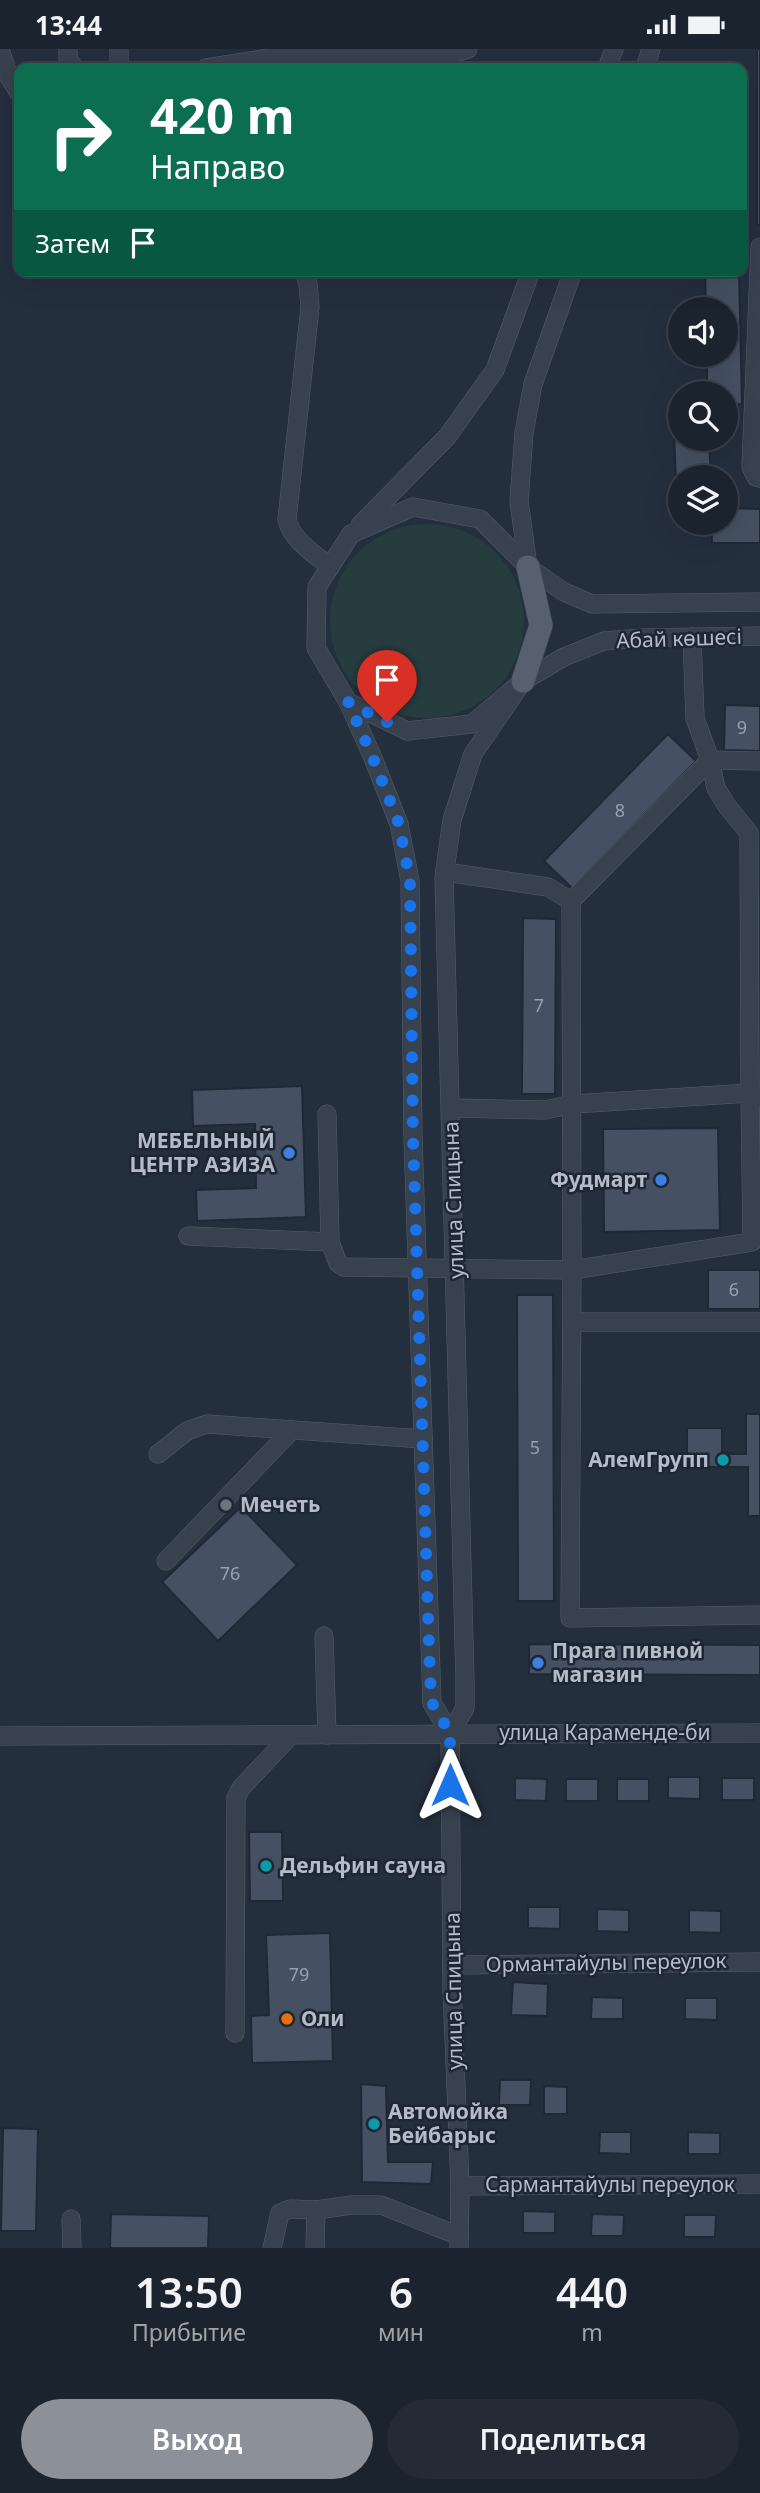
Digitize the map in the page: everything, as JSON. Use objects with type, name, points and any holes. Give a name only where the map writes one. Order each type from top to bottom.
[{"type":"main road","points":[[523,681],[541,625],[528,567]]},
{"type":"street","points":[[0,49],[14,85]]},
{"type":"street","points":[[264,63],[300,51],[371,51],[436,58],[467,49]]},
{"type":"street","points":[[760,247],[751,467],[756,477],[760,478]]},
{"type":"street","points":[[306,277],[310,307],[286,519],[295,536],[330,567]]},
{"type":"street","points":[[523,681],[472,724],[407,731],[348,702],[316,648],[317,587],[351,534],[447,437],[495,370],[529,277]]},
{"type":"street","points":[[528,567],[519,501],[524,433],[533,384],[571,277]]},
{"type":"street","points":[[351,534],[413,506],[480,519],[528,567]]},
{"type":"street","name":"Абай көшесі","points":[[528,567],[564,593],[592,604],[760,601]]},
{"type":"street","name":"Абай көшесі","points":[[523,681],[564,657],[604,641],[760,636]]},
{"type":"street","points":[[327,1114],[330,1242],[338,1263],[344,1267],[572,1270],[752,1242],[755,1095],[749,833],[726,806],[716,788],[710,760],[695,717],[692,637]]},
{"type":"street","name":"улица Спицына","points":[[450,1733],[465,1708],[466,1680],[444,872],[452,820],[473,754],[523,681]]},
{"type":"street","name":"улица Спицына","points":[[348,702],[399,824],[410,881],[418,1267],[432,1703],[450,1733],[452,1965],[460,2186],[459,2242]]},
{"type":"street","points":[[760,761],[710,760],[571,901],[573,1104],[570,1618],[760,1615]]},
{"type":"street","points":[[444,872],[548,887],[571,901]]},
{"type":"street","points":[[451,1108],[544,1110],[573,1104],[755,1095]]},
{"type":"street","points":[[188,1236],[330,1242]]},
{"type":"street","points":[[572,1322],[760,1322]]},
{"type":"street","points":[[158,1454],[187,1431],[207,1424],[423,1439]]},
{"type":"street","points":[[166,1561],[292,1430]]},
{"type":"street","points":[[324,1636],[327,1735]]},
{"type":"street","name":"улица Караменде-би","points":[[0,1736],[760,1734]]},
{"type":"street","points":[[235,2033],[236,1798],[241,1788],[291,1735]]},
{"type":"street","name":"Ормантайулы переулок","points":[[452,1965],[760,1962]]},
{"type":"street","name":"Сармантайулы переулок","points":[[460,2186],[760,2184]]},
{"type":"street","points":[[272,2248],[280,2213],[290,2209],[316,2210],[352,2205],[381,2205],[459,2242]]},
{"type":"street","points":[[316,2210],[316,2248]]},
{"type":"street","points":[[71,2219],[72,2248]]},
{"type":"green space","points":[[427,524],[464,531],[496,552],[517,584],[524,621],[517,658],[496,690],[464,711],[427,718],[390,711],[358,690],[337,658],[330,621],[337,584],[358,552],[390,531]]},
{"type":"building","points":[[757,49],[760,49],[760,225],[757,225]]},
{"type":"building","points":[[705,277],[739,277],[742,404],[738,404],[738,381],[707,381],[707,367],[738,367],[738,297],[706,297]]},
{"type":"building","points":[[675,451],[710,451],[710,465],[675,465]]},
{"type":"building","points":[[738,508],[760,509],[760,543],[712,543],[712,535],[738,535]]},
{"type":"building","points":[[725,705],[760,706],[760,751],[724,750]]},
{"type":"building","points":[[668,734],[696,761],[572,888],[544,861]]},
{"type":"building","points":[[523,918],[556,919],[555,1094],[522,1094]]},
{"type":"building","points":[[302,1086],[306,1217],[197,1221],[196,1190],[256,1188],[255,1124],[193,1126],[192,1090]]},
{"type":"building","name":"Фудмарт","points":[[718,1128],[720,1230],[604,1232],[603,1129]]},
{"type":"building","points":[[708,1270],[760,1270],[760,1309],[708,1309]]},
{"type":"building","points":[[517,1295],[553,1295],[554,1601],[518,1601]]},
{"type":"building","name":"АлемГрупп","points":[[746,1414],[760,1414],[760,1516],[748,1516],[748,1467],[687,1467],[687,1428],[722,1428],[722,1454],[746,1454]]},
{"type":"building","points":[[241,1507],[297,1565],[218,1641],[162,1582]]},
{"type":"building","points":[[529,1644],[760,1645],[760,1675],[529,1674]]},
{"type":"building","points":[[668,1777],[700,1777],[700,1799],[668,1798]]},
{"type":"building","points":[[515,1778],[547,1779],[546,1801],[515,1800]]},
{"type":"building","points":[[722,1778],[754,1778],[754,1800],[722,1800]]},
{"type":"building","points":[[566,1779],[598,1779],[598,1801],[566,1801]]},
{"type":"building","points":[[617,1779],[649,1779],[649,1801],[617,1801]]},
{"type":"building","name":"Дельфин сауна","points":[[249,1832],[282,1832],[283,1901],[250,1901]]},
{"type":"building","points":[[528,1907],[560,1907],[560,1929],[528,1928]]},
{"type":"building","points":[[597,1909],[629,1910],[629,1932],[597,1931]]},
{"type":"building","points":[[689,1910],[721,1911],[721,1933],[689,1932]]},
{"type":"building","points":[[330,1933],[333,2061],[252,2063],[251,2016],[269,2015],[266,1935]]},
{"type":"building","points":[[513,1982],[548,1984],[547,2016],[511,2015]]},
{"type":"building","points":[[592,1997],[623,1998],[623,2019],[591,2019]]},
{"type":"building","points":[[685,1998],[717,1998],[717,2020],[685,2019]]},
{"type":"building","points":[[500,2080],[531,2080],[530,2105],[499,2105]]},
{"type":"building","name":"Автомойка Бейбарыс","points":[[361,2084],[386,2086],[388,2162],[433,2162],[431,2184],[362,2182]]},
{"type":"building","points":[[544,2086],[567,2087],[567,2114],[544,2114]]},
{"type":"building","points":[[3,2128],[38,2129],[36,2231],[1,2231]]},
{"type":"building","points":[[600,2132],[631,2132],[631,2154],[599,2153]]},
{"type":"building","points":[[688,2132],[720,2133],[720,2154],[688,2154]]},
{"type":"building","points":[[523,2211],[555,2212],[555,2233],[523,2233]]},
{"type":"building","points":[[111,2214],[209,2216],[208,2248],[110,2248]]},
{"type":"building","points":[[592,2214],[624,2215],[623,2236],[591,2236]]},
{"type":"building","points":[[684,2215],[716,2215],[715,2237],[684,2237]]},
{"type":"place","name":"МЕБЕЛЬНЫЙ ЦЕНТР АЗИЗА","points":[[289,1153]]},
{"type":"place","name":"Фудмарт","points":[[661,1180]]},
{"type":"place","name":"АлемГрупп","points":[[723,1460]]},
{"type":"place","name":"Мечеть","points":[[226,1505]]},
{"type":"place","name":"Прага пивной магазин","points":[[538,1663]]},
{"type":"place","name":"Дельфин сауна","points":[[266,1866]]},
{"type":"place","name":"Оли","points":[[287,2019]]},
{"type":"place","name":"Автомойка Бейбарыс","points":[[374,2124]]},
{"type":"route","points":[[387,722],[348,702],[399,824],[410,881],[413,1138],[430,1677],[432,1703],[450,1733],[450,1785]]}]
